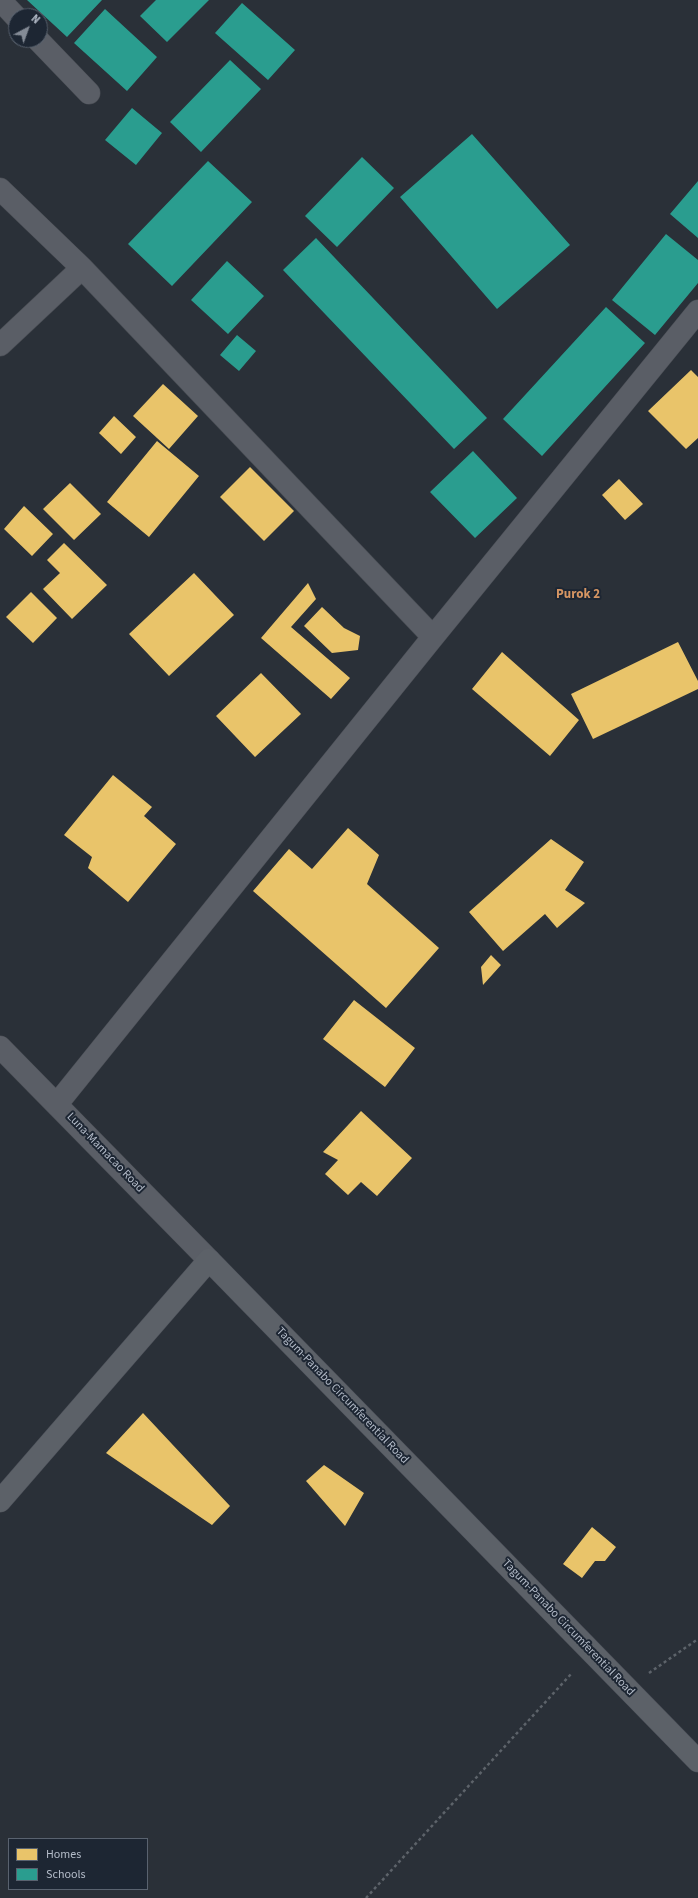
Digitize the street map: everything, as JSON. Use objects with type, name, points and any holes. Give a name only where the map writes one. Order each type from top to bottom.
[{"type":"main road","points":[[0,1501],[209,1260]]},
{"type":"main road","name":"Tagum-Panabo Circumferential Road","points":[[209,1260],[698,1761]]},
{"type":"street","points":[[0,0],[8,8]]},
{"type":"street","points":[[46,48],[89,93]]},
{"type":"street","points":[[0,189],[82,268],[433,636]]},
{"type":"street","points":[[0,345],[82,268]]},
{"type":"street","points":[[57,1104],[433,636],[698,311]]},
{"type":"street","name":"Luna-Mamacao Road","points":[[0,1047],[209,1260]]},
{"type":"path","points":[[627,1688],[698,1639]]},
{"type":"path","points":[[366,1898],[591,1652]]},
{"type":"building: Homes","points":[[691,370],[698,377],[698,438],[686,449],[648,411]]},
{"type":"building: Homes","points":[[163,384],[198,416],[169,449],[133,416]]},
{"type":"building: Homes","points":[[114,416],[136,437],[121,454],[99,433]]},
{"type":"building: Homes","points":[[157,441],[199,476],[149,537],[107,502]]},
{"type":"building: Homes","points":[[250,467],[294,511],[264,541],[220,497]]},
{"type":"building: Homes","points":[[619,479],[643,504],[625,520],[602,495]]},
{"type":"building: Homes","points":[[70,483],[101,514],[74,540],[43,509]]},
{"type":"building: Homes","points":[[24,506],[53,534],[32,556],[4,529]]},
{"type":"building: Homes","points":[[64,543],[107,585],[72,619],[43,589],[60,573],[47,560]]},
{"type":"building: Homes","points":[[194,573],[234,615],[169,676],[129,634]]},
{"type":"building: Homes","points":[[308,583],[316,599],[291,627],[350,678],[331,699],[261,638]]},
{"type":"building: Homes","points":[[31,592],[57,618],[33,643],[6,617]]},
{"type":"building: Homes","points":[[322,607],[344,628],[360,636],[358,650],[332,653],[304,626]]},
{"type":"building: Homes","points":[[678,642],[698,681],[698,689],[593,739],[571,694]]},
{"type":"building: Homes","points":[[502,652],[579,720],[550,756],[472,689]]},
{"type":"building: Homes","points":[[261,673],[301,714],[255,757],[216,716]]},
{"type":"building: Homes","points":[[113,775],[152,807],[144,816],[176,844],[128,902],[88,868],[92,857],[64,835]]},
{"type":"building: Homes","points":[[348,828],[379,855],[367,884],[439,948],[386,1008],[253,891],[289,849],[312,869]]},
{"type":"building: Homes","points":[[551,839],[584,862],[565,890],[585,903],[557,928],[545,914],[503,951],[469,912]]},
{"type":"building: Homes","points":[[491,955],[501,965],[483,985],[481,967]]},
{"type":"building: Homes","points":[[354,1000],[415,1048],[385,1087],[323,1039]]},
{"type":"building: Homes","points":[[361,1111],[412,1158],[377,1196],[361,1182],[348,1195],[325,1174],[338,1160],[323,1152]]},
{"type":"building: Homes","points":[[143,1413],[230,1506],[212,1525],[106,1453]]},
{"type":"building: Homes","points":[[324,1465],[364,1493],[345,1526],[306,1481]]},
{"type":"building: Homes","points":[[592,1527],[616,1547],[605,1561],[595,1561],[582,1578],[563,1564]]},
{"type":"building: Schools","points":[[27,0],[102,0],[67,37],[48,19],[48,8],[36,8]]},
{"type":"building: Schools","points":[[156,0],[209,0],[167,42],[140,16]]},
{"type":"building: Schools","points":[[242,3],[295,50],[268,80],[215,33]]},
{"type":"building: Schools","points":[[105,9],[157,57],[127,91],[74,43]]},
{"type":"building: Schools","points":[[230,60],[261,89],[201,152],[170,122]]},
{"type":"building: Schools","points":[[132,108],[162,133],[136,165],[105,140]]},
{"type":"building: Schools","points":[[472,134],[570,245],[497,309],[400,197]]},
{"type":"building: Schools","points":[[362,157],[394,188],[337,247],[305,216]]},
{"type":"building: Schools","points":[[208,161],[252,202],[172,286],[128,244]]},
{"type":"building: Schools","points":[[698,181],[698,238],[670,214]]},
{"type":"building: Schools","points":[[666,234],[698,260],[698,283],[655,335],[612,300]]},
{"type":"building: Schools","points":[[316,238],[487,418],[454,449],[283,270]]},
{"type":"building: Schools","points":[[227,261],[264,296],[228,334],[191,300]]},
{"type":"building: Schools","points":[[606,307],[645,343],[542,456],[503,419]]},
{"type":"building: Schools","points":[[237,335],[256,351],[239,371],[220,355]]},
{"type":"building: Schools","points":[[473,451],[517,498],[475,538],[430,492]]},
{"type":"district","name":"Purok 2","points":[[578,595]]}]
